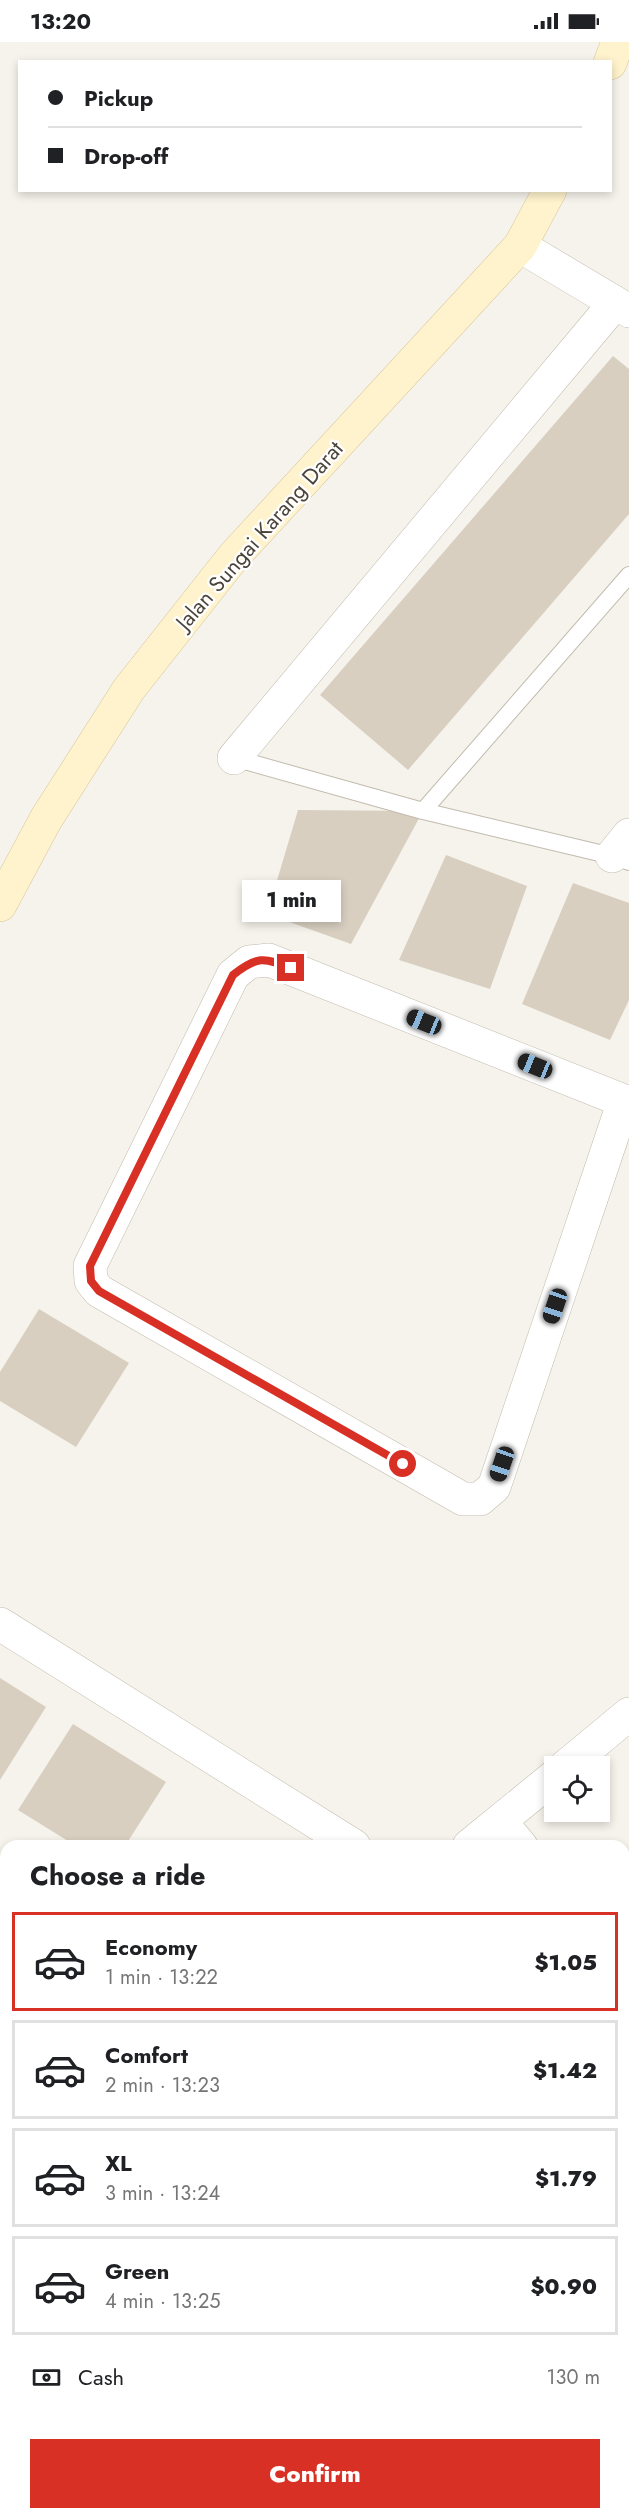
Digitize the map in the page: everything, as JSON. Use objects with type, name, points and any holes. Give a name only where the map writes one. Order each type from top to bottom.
[{"type":"street","points":[[611,60],[618,42]]},
{"type":"street","name":"Jalan Sungai Karang Darat","points":[[0,905],[46,819],[129,689],[234,556],[520,246],[549,192]]},
{"type":"street","points":[[234,758],[622,307],[520,246]]},
{"type":"street","points":[[269,960],[626,1102],[494,1487],[480,1499],[463,1499],[99,1291],[91,1281],[90,1266],[233,975],[249,962],[269,960]]},
{"type":"street","points":[[0,1624],[344,1840]]},
{"type":"street","points":[[581,1756],[626,1722]]},
{"type":"street","points":[[476,1840],[544,1785]]},
{"type":"street","points":[[500,1821],[516,1840]]},
{"type":"lane","points":[[423,811],[629,575]]},
{"type":"lane","points":[[234,758],[423,811],[623,851]]},
{"type":"building","points":[[613,356],[629,369],[629,514],[408,770],[320,695]]},
{"type":"building","points":[[298,810],[423,811],[351,944],[267,914]]},
{"type":"building","points":[[446,855],[527,886],[490,989],[399,960]]},
{"type":"building","points":[[573,883],[629,903],[629,1000],[610,1040],[522,1004]]},
{"type":"building","points":[[39,1309],[129,1363],[76,1447],[0,1401],[0,1372]]},
{"type":"building","points":[[0,1678],[46,1707],[0,1780]]},
{"type":"building","points":[[73,1724],[166,1782],[129,1840],[66,1840],[18,1810]]},
{"type":"route","points":[[291,968],[269,960],[249,962],[233,975],[90,1266],[91,1281],[99,1291],[403,1464]]}]
